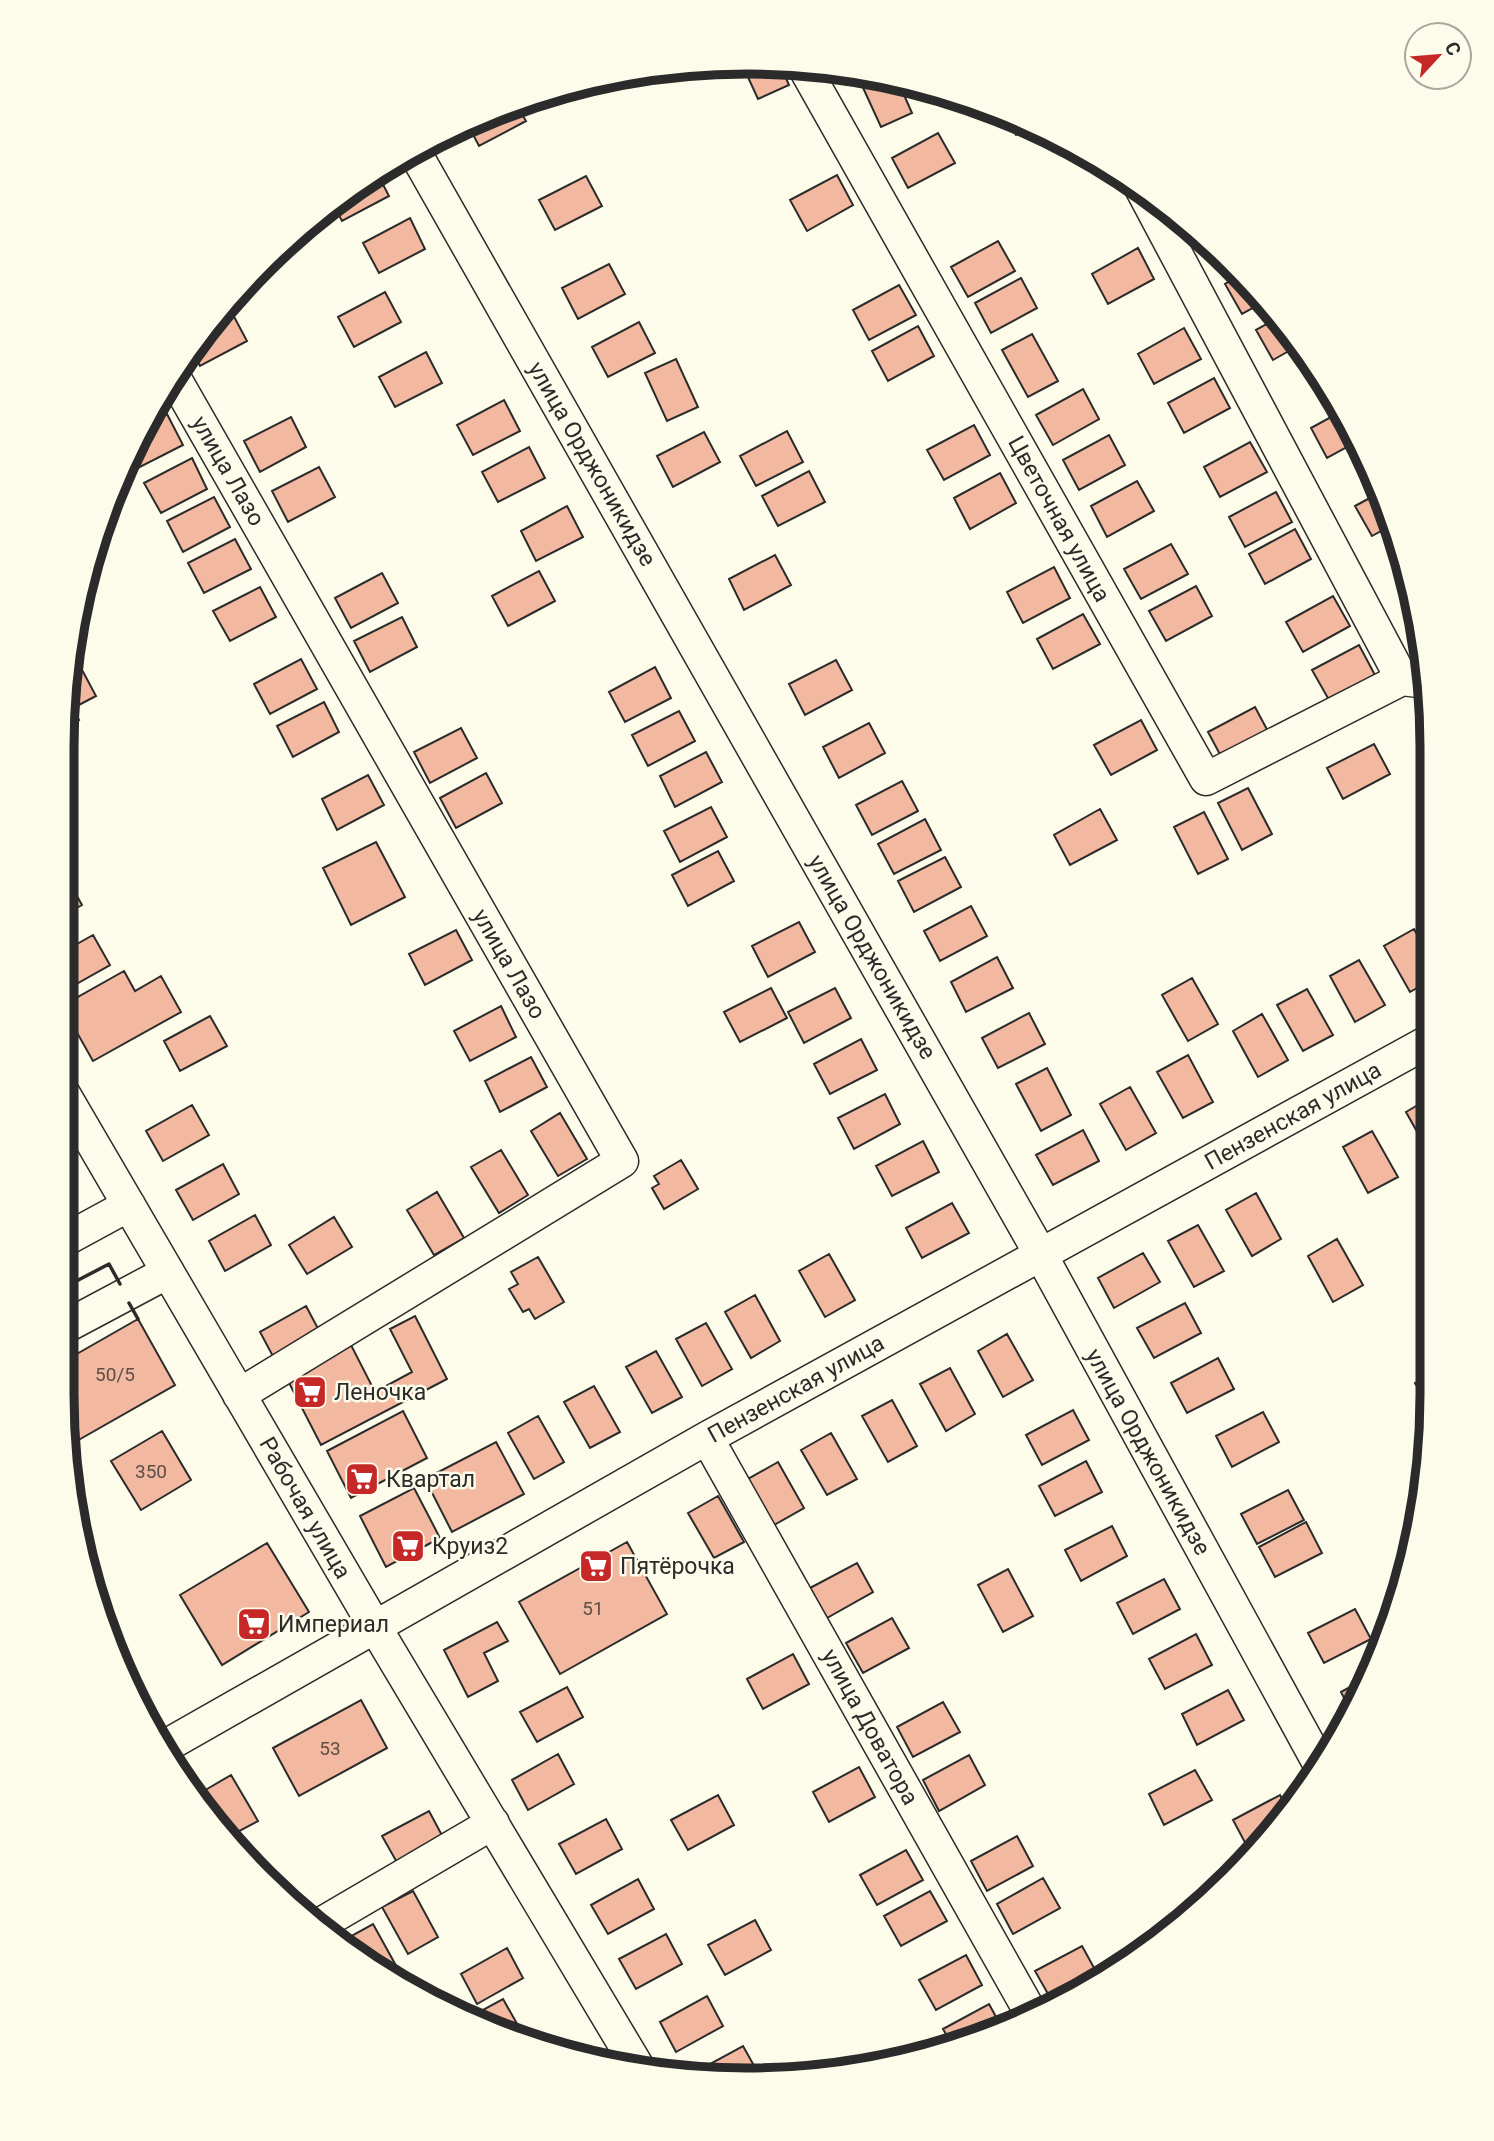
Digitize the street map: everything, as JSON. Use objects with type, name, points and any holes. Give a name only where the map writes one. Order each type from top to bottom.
[{"type":"street","name":"Цветочная улица","points":[[809,77],[1206,779],[1414,680],[1154,211]]},
{"type":"street","name":"улица Орджоникидзе","points":[[419,159],[1041,1255],[1315,1756]]},
{"type":"street","name":"улица Лазо","points":[[179,386],[622,1161],[239,1395]]},
{"type":"street","name":"Пензенская улица","points":[[171,1743],[707,1438],[1420,1046]]},
{"type":"street","name":"Рабочая улица","points":[[73,1109],[375,1627],[632,2058]]},
{"type":"street","points":[[73,1235],[129,1205]]},
{"type":"street","points":[[73,1323],[169,1272]]},
{"type":"street","name":"улица Доватора","points":[[707,1438],[1027,2006]]},
{"type":"street","points":[[327,1920],[493,1823]]},
{"type":"building","points":[[747,74],[785,75],[789,85],[758,99]]},
{"type":"building","points":[[861,83],[903,92],[912,113],[881,127]]},
{"type":"building","points":[[521,113],[526,121],[479,146],[472,133]]},
{"type":"building","points":[[938,133],[955,163],[908,188],[892,158]]},
{"type":"building","points":[[837,175],[853,205],[807,231],[790,200]]},
{"type":"building","points":[[586,176],[602,206],[555,230],[539,200]]},
{"type":"building","points":[[382,182],[389,196],[342,221],[338,213]]},
{"type":"building","points":[[410,218],[425,249],[379,273],[363,243]]},
{"type":"building","points":[[998,241],[1015,271],[968,297],[951,267]]},
{"type":"building","points":[[1138,248],[1154,279],[1108,304],[1092,274]]},
{"type":"building","points":[[609,264],[625,294],[578,319],[562,288]]},
{"type":"building","points":[[1021,278],[1037,308],[991,333],[975,303]]},
{"type":"building","points":[[1232,280],[1256,306],[1242,314],[1225,284]]},
{"type":"building","points":[[899,285],[916,315],[869,340],[853,310]]},
{"type":"building","points":[[385,292],[401,322],[354,347],[338,317]]},
{"type":"building","points":[[232,314],[247,341],[200,366],[197,360]]},
{"type":"building","points":[[639,322],[655,353],[608,377],[592,347]]},
{"type":"building","points":[[1269,323],[1290,350],[1273,360],[1256,330]]},
{"type":"building","points":[[918,326],[934,356],[888,381],[872,351]]},
{"type":"building","points":[[1184,328],[1201,359],[1154,384],[1138,354]]},
{"type":"building","points":[[1032,334],[1058,381],[1028,397],[1002,350]]},
{"type":"building","points":[[426,352],[442,383],[395,407],[379,377]]},
{"type":"building","points":[[676,359],[698,407],[667,421],[645,373]]},
{"type":"building","points":[[1214,378],[1230,408],[1184,433],[1168,403]]},
{"type":"building","points":[[1083,389],[1099,419],[1053,445],[1036,415]]},
{"type":"building","points":[[504,400],[520,431],[473,455],[457,425]]},
{"type":"building","points":[[167,414],[183,445],[136,469],[143,449],[160,418]]},
{"type":"building","points":[[1333,416],[1349,446],[1327,458],[1311,428]]},
{"type":"building","points":[[291,417],[306,447],[260,472],[244,441]]},
{"type":"building","points":[[974,425],[990,455],[944,480],[927,450]]},
{"type":"building","points":[[787,431],[803,462],[756,486],[740,456]]},
{"type":"building","points":[[704,432],[720,462],[673,487],[657,456]]},
{"type":"building","points":[[1109,435],[1125,465],[1079,490],[1063,460]]},
{"type":"building","points":[[1250,442],[1267,472],[1220,497],[1204,467]]},
{"type":"building","points":[[529,447],[545,478],[498,502],[482,472]]},
{"type":"building","points":[[192,458],[207,489],[161,513],[144,483]]},
{"type":"building","points":[[319,467],[335,497],[288,522],[272,491]]},
{"type":"building","points":[[809,471],[825,502],[778,526],[762,496]]},
{"type":"building","points":[[1000,473],[1016,503],[970,529],[954,498]]},
{"type":"building","points":[[1137,481],[1154,511],[1107,537],[1091,506]]},
{"type":"building","points":[[1276,492],[1292,522],[1245,547],[1229,517]]},
{"type":"building","points":[[214,497],[230,527],[183,552],[167,521]]},
{"type":"building","points":[[1372,497],[1384,529],[1372,536],[1355,506]]},
{"type":"building","points":[[567,506],[583,537],[536,561],[521,531]]},
{"type":"building","points":[[1295,529],[1311,559],[1265,584],[1249,554]]},
{"type":"building","points":[[235,539],[251,569],[204,593],[188,563]]},
{"type":"building","points":[[1171,544],[1188,574],[1141,599],[1124,569]]},
{"type":"building","points":[[775,555],[791,585],[744,610],[729,579]]},
{"type":"building","points":[[1054,567],[1070,598],[1023,623],[1007,592]]},
{"type":"building","points":[[539,571],[555,601],[508,626],[492,596]]},
{"type":"building","points":[[382,573],[398,603],[351,628],[335,598]]},
{"type":"building","points":[[1196,586],[1212,616],[1166,641],[1149,611]]},
{"type":"building","points":[[260,587],[276,617],[230,641],[213,611]]},
{"type":"building","points":[[1333,596],[1350,626],[1303,652],[1286,622]]},
{"type":"building","points":[[1083,614],[1100,644],[1053,669],[1037,639]]},
{"type":"building","points":[[402,617],[417,647],[370,672],[354,641]]},
{"type":"building","points":[[1359,645],[1375,675],[1329,700],[1312,670]]},
{"type":"building","points":[[301,659],[317,689],[270,714],[254,684]]},
{"type":"building","points":[[836,660],[852,690],[805,715],[789,684]]},
{"type":"building","points":[[79,663],[96,696],[75,707]]},
{"type":"building","points":[[655,667],[671,698],[625,722],[609,692]]},
{"type":"building","points":[[324,702],[339,732],[293,757],[277,726]]},
{"type":"building","points":[[1255,707],[1271,737],[1224,762],[1208,732]]},
{"type":"building","points":[[679,711],[695,741],[648,766],[632,735]]},
{"type":"building","points":[[1141,720],[1157,750],[1111,775],[1094,745]]},
{"type":"building","points":[[869,723],[885,753],[839,778],[823,747]]},
{"type":"building","points":[[461,728],[477,758],[430,783],[414,752]]},
{"type":"building","points":[[1374,744],[1390,774],[1343,799],[1327,768]]},
{"type":"building","points":[[706,752],[722,782],[675,807],[660,776]]},
{"type":"building","points":[[486,773],[502,803],[456,828],[440,798]]},
{"type":"building","points":[[368,775],[384,805],[337,830],[322,799]]},
{"type":"building","points":[[902,781],[918,811],[872,835],[856,805]]},
{"type":"building","points":[[1248,788],[1272,834],[1242,850],[1218,803]]},
{"type":"building","points":[[711,807],[727,837],[680,862],[664,831]]},
{"type":"building","points":[[1100,809],[1117,840],[1070,865],[1054,835]]},
{"type":"building","points":[[1204,812],[1228,859],[1198,874],[1174,827]]},
{"type":"building","points":[[925,819],[941,850],[894,874],[878,844]]},
{"type":"building","points":[[376,842],[405,897],[351,925],[323,868]]},
{"type":"building","points":[[718,851],[734,881],[688,906],[672,875]]},
{"type":"building","points":[[945,857],[961,887],[914,912],[898,881]]},
{"type":"building","points":[[73,889],[82,905],[73,910]]},
{"type":"building","points":[[971,906],[987,936],[940,961],[924,931]]},
{"type":"building","points":[[799,922],[815,952],[768,977],[752,946]]},
{"type":"building","points":[[1414,929],[1420,940],[1420,986],[1410,992],[1384,946]]},
{"type":"building","points":[[456,930],[472,960],[425,985],[409,954]]},
{"type":"building","points":[[93,935],[110,965],[73,986],[73,946]]},
{"type":"building","points":[[997,957],[1013,988],[966,1012],[951,982]]},
{"type":"building","points":[[1359,960],[1385,1005],[1355,1022],[1330,976]]},
{"type":"building","points":[[124,971],[135,991],[161,976],[181,1012],[93,1061],[73,1026],[73,1000]]},
{"type":"building","points":[[1192,978],[1218,1024],[1188,1041],[1162,995]]},
{"type":"building","points":[[771,988],[787,1018],[740,1042],[724,1012]]},
{"type":"building","points":[[835,988],[851,1018],[804,1043],[788,1012]]},
{"type":"building","points":[[1307,989],[1333,1035],[1303,1051],[1277,1005]]},
{"type":"building","points":[[501,1006],[516,1037],[470,1061],[454,1031]]},
{"type":"building","points":[[1029,1013],[1045,1044],[998,1068],[982,1038]]},
{"type":"building","points":[[1262,1014],[1288,1060],[1258,1077],[1233,1031]]},
{"type":"building","points":[[210,1016],[227,1046],[180,1071],[164,1041]]},
{"type":"building","points":[[861,1039],[877,1070],[830,1094],[814,1064]]},
{"type":"building","points":[[1188,1055],[1213,1102],[1183,1118],[1157,1072]]},
{"type":"building","points":[[531,1057],[547,1087],[500,1112],[485,1081]]},
{"type":"building","points":[[1047,1068],[1071,1115],[1041,1131],[1016,1084]]},
{"type":"building","points":[[1130,1087],[1156,1133],[1126,1150],[1100,1104]]},
{"type":"building","points":[[885,1094],[900,1124],[854,1149],[838,1118]]},
{"type":"building","points":[[1420,1104],[1420,1137],[1406,1112]]},
{"type":"building","points":[[192,1105],[209,1135],[163,1161],[146,1131]]},
{"type":"building","points":[[560,1113],[587,1159],[558,1176],[531,1131]]},
{"type":"building","points":[[1083,1130],[1099,1161],[1053,1185],[1036,1155]]},
{"type":"building","points":[[1372,1131],[1398,1177],[1368,1193],[1343,1147]]},
{"type":"building","points":[[923,1141],[939,1172],[892,1196],[876,1166]]},
{"type":"building","points":[[501,1150],[528,1195],[499,1213],[471,1167]]},
{"type":"building","points":[[681,1160],[698,1189],[664,1209],[652,1188],[659,1184],[654,1176]]},
{"type":"building","points":[[223,1164],[239,1194],[193,1220],[176,1190]]},
{"type":"building","points":[[437,1192],[464,1238],[434,1255],[407,1210]]},
{"type":"building","points":[[1256,1193],[1281,1239],[1252,1256],[1226,1210]]},
{"type":"building","points":[[952,1203],[969,1233],[922,1258],[906,1228]]},
{"type":"building","points":[[255,1215],[271,1245],[225,1271],[209,1241]]},
{"type":"building","points":[[334,1217],[352,1247],[307,1274],[289,1245]]},
{"type":"building","points":[[1198,1225],[1224,1271],[1194,1287],[1168,1241]]},
{"type":"building","points":[[1337,1239],[1363,1285],[1333,1302],[1308,1256]]},
{"type":"building","points":[[1143,1253],[1160,1282],[1114,1308],[1098,1278]]},
{"type":"building","points":[[829,1254],[855,1300],[825,1317],[799,1271]]},
{"type":"building","points":[[538,1257],[564,1302],[535,1319],[529,1309],[523,1312],[509,1289],[518,1284],[511,1272]]},
{"type":"building","points":[[755,1295],[780,1341],[751,1358],[725,1312]]},
{"type":"building","points":[[1185,1303],[1201,1333],[1154,1358],[1137,1328]]},
{"type":"building","points":[[306,1306],[322,1336],[276,1362],[260,1332]]},
{"type":"building","points":[[415,1316],[447,1379],[321,1445],[287,1379],[351,1345],[375,1392],[412,1372],[390,1329]]},
{"type":"building","points":[[138,1319],[175,1385],[75,1442],[73,1356]]},
{"type":"building","points":[[706,1323],[732,1369],[702,1386],[676,1339]]},
{"type":"building","points":[[1007,1334],[1033,1380],[1003,1397],[978,1351]]},
{"type":"building","points":[[656,1351],[682,1397],[652,1413],[626,1367]]},
{"type":"building","points":[[1218,1358],[1234,1389],[1187,1413],[1171,1383]]},
{"type":"building","points":[[950,1368],[975,1414],[946,1431],[920,1384]]},
{"type":"building","points":[[594,1386],[620,1432],[590,1448],[564,1402]]},
{"type":"building","points":[[892,1400],[917,1446],[888,1462],[862,1416]]},
{"type":"building","points":[[1073,1410],[1089,1440],[1042,1465],[1026,1435]]},
{"type":"building","points":[[403,1411],[427,1458],[351,1498],[327,1451]]},
{"type":"building","points":[[1263,1412],[1279,1442],[1232,1467],[1216,1436]]},
{"type":"building","points":[[538,1416],[564,1462],[534,1479],[508,1433]]},
{"type":"building","points":[[162,1431],[191,1480],[141,1510],[111,1461]]},
{"type":"building","points":[[831,1433],[857,1479],[827,1495],[801,1450]]},
{"type":"building","points":[[496,1442],[524,1494],[452,1532],[425,1479]]},
{"type":"building","points":[[1086,1461],[1102,1492],[1055,1516],[1039,1486]]},
{"type":"building","points":[[778,1462],[804,1508],[774,1525],[748,1479]]},
{"type":"building","points":[[414,1488],[440,1538],[386,1567],[360,1516]]},
{"type":"building","points":[[1288,1490],[1304,1520],[1257,1544],[1241,1514]]},
{"type":"building","points":[[718,1496],[744,1542],[714,1558],[688,1513]]},
{"type":"building","points":[[1306,1522],[1322,1553],[1275,1577],[1259,1547]]},
{"type":"building","points":[[1112,1526],[1127,1556],[1081,1581],[1065,1550]]},
{"type":"building","points":[[627,1542],[667,1614],[560,1674],[519,1602]]},
{"type":"building","points":[[267,1543],[309,1612],[222,1665],[180,1595]]},
{"type":"building","points":[[857,1563],[873,1592],[827,1618],[810,1588]]},
{"type":"building","points":[[1008,1569],[1033,1616],[1003,1632],[978,1585]]},
{"type":"building","points":[[1164,1579],[1180,1609],[1133,1634],[1117,1603]]},
{"type":"building","points":[[1355,1609],[1371,1639],[1324,1663],[1308,1633]]},
{"type":"building","points":[[892,1618],[909,1648],[863,1673],[846,1643]]},
{"type":"building","points":[[497,1622],[508,1641],[484,1653],[498,1681],[468,1697],[444,1650]]},
{"type":"building","points":[[1196,1634],[1212,1665],[1165,1689],[1149,1659]]},
{"type":"building","points":[[793,1654],[809,1684],[763,1709],[747,1679]]},
{"type":"building","points":[[1354,1685],[1346,1702],[1341,1692]]},
{"type":"building","points":[[567,1687],[583,1717],[537,1742],[520,1712]]},
{"type":"building","points":[[1228,1690],[1244,1720],[1197,1745],[1182,1714]]},
{"type":"building","points":[[361,1700],[387,1748],[299,1796],[273,1748]]},
{"type":"building","points":[[943,1702],[960,1732],[913,1757],[897,1727]]},
{"type":"building","points":[[558,1754],[574,1784],[528,1810],[512,1780]]},
{"type":"building","points":[[969,1755],[985,1785],[939,1811],[923,1780]]},
{"type":"building","points":[[859,1767],[875,1797],[829,1822],[813,1792]]},
{"type":"building","points":[[1195,1770],[1212,1800],[1164,1825],[1149,1794]]},
{"type":"building","points":[[231,1775],[258,1821],[236,1833],[204,1791]]},
{"type":"building","points":[[718,1795],[734,1825],[688,1850],[671,1820]]},
{"type":"building","points":[[1280,1795],[1283,1801],[1246,1845],[1233,1820]]},
{"type":"building","points":[[429,1811],[445,1841],[399,1866],[382,1836]]},
{"type":"building","points":[[606,1819],[622,1849],[576,1874],[559,1844]]},
{"type":"building","points":[[1017,1836],[1033,1866],[987,1891],[971,1861]]},
{"type":"building","points":[[906,1850],[923,1880],[877,1905],[860,1875]]},
{"type":"building","points":[[1043,1878],[1060,1908],[1013,1934],[997,1904]]},
{"type":"building","points":[[638,1879],[654,1909],[608,1934],[591,1905]]},
{"type":"building","points":[[413,1891],[438,1937],[408,1954],[382,1907]]},
{"type":"building","points":[[930,1891],[947,1921],[901,1946],[884,1916]]},
{"type":"building","points":[[755,1920],[771,1950],[725,1975],[708,1945]]},
{"type":"building","points":[[373,1924],[398,1970],[373,1954],[349,1937]]},
{"type":"building","points":[[666,1934],[682,1964],[636,1989],[619,1959]]},
{"type":"building","points":[[1082,1946],[1095,1970],[1049,1996],[1035,1971]]},
{"type":"building","points":[[507,1948],[523,1978],[477,2004],[461,1974]]},
{"type":"building","points":[[966,1955],[982,1985],[936,2010],[919,1980]]},
{"type":"building","points":[[707,1996],[723,2026],[676,2052],[660,2022]]},
{"type":"building","points":[[503,1999],[519,2027],[489,2016],[480,2012]]},
{"type":"building","points":[[989,2004],[997,2019],[947,2037],[943,2029]]},
{"type":"building","points":[[743,2046],[755,2068],[747,2068],[706,2066]]},
{"type":"wall","points":[[73,1283],[109,1264],[120,1284]]},
{"type":"wall","points":[[129,1303],[138,1319]]},
{"type":"place","name":"Леночка","points":[[310,1392]]},
{"type":"place","name":"Квартал","points":[[362,1479]]},
{"type":"place","name":"Круиз2","points":[[408,1546]]},
{"type":"place","name":"Пятёрочка","points":[[596,1566]]},
{"type":"place","name":"Империал","points":[[254,1624]]}]
